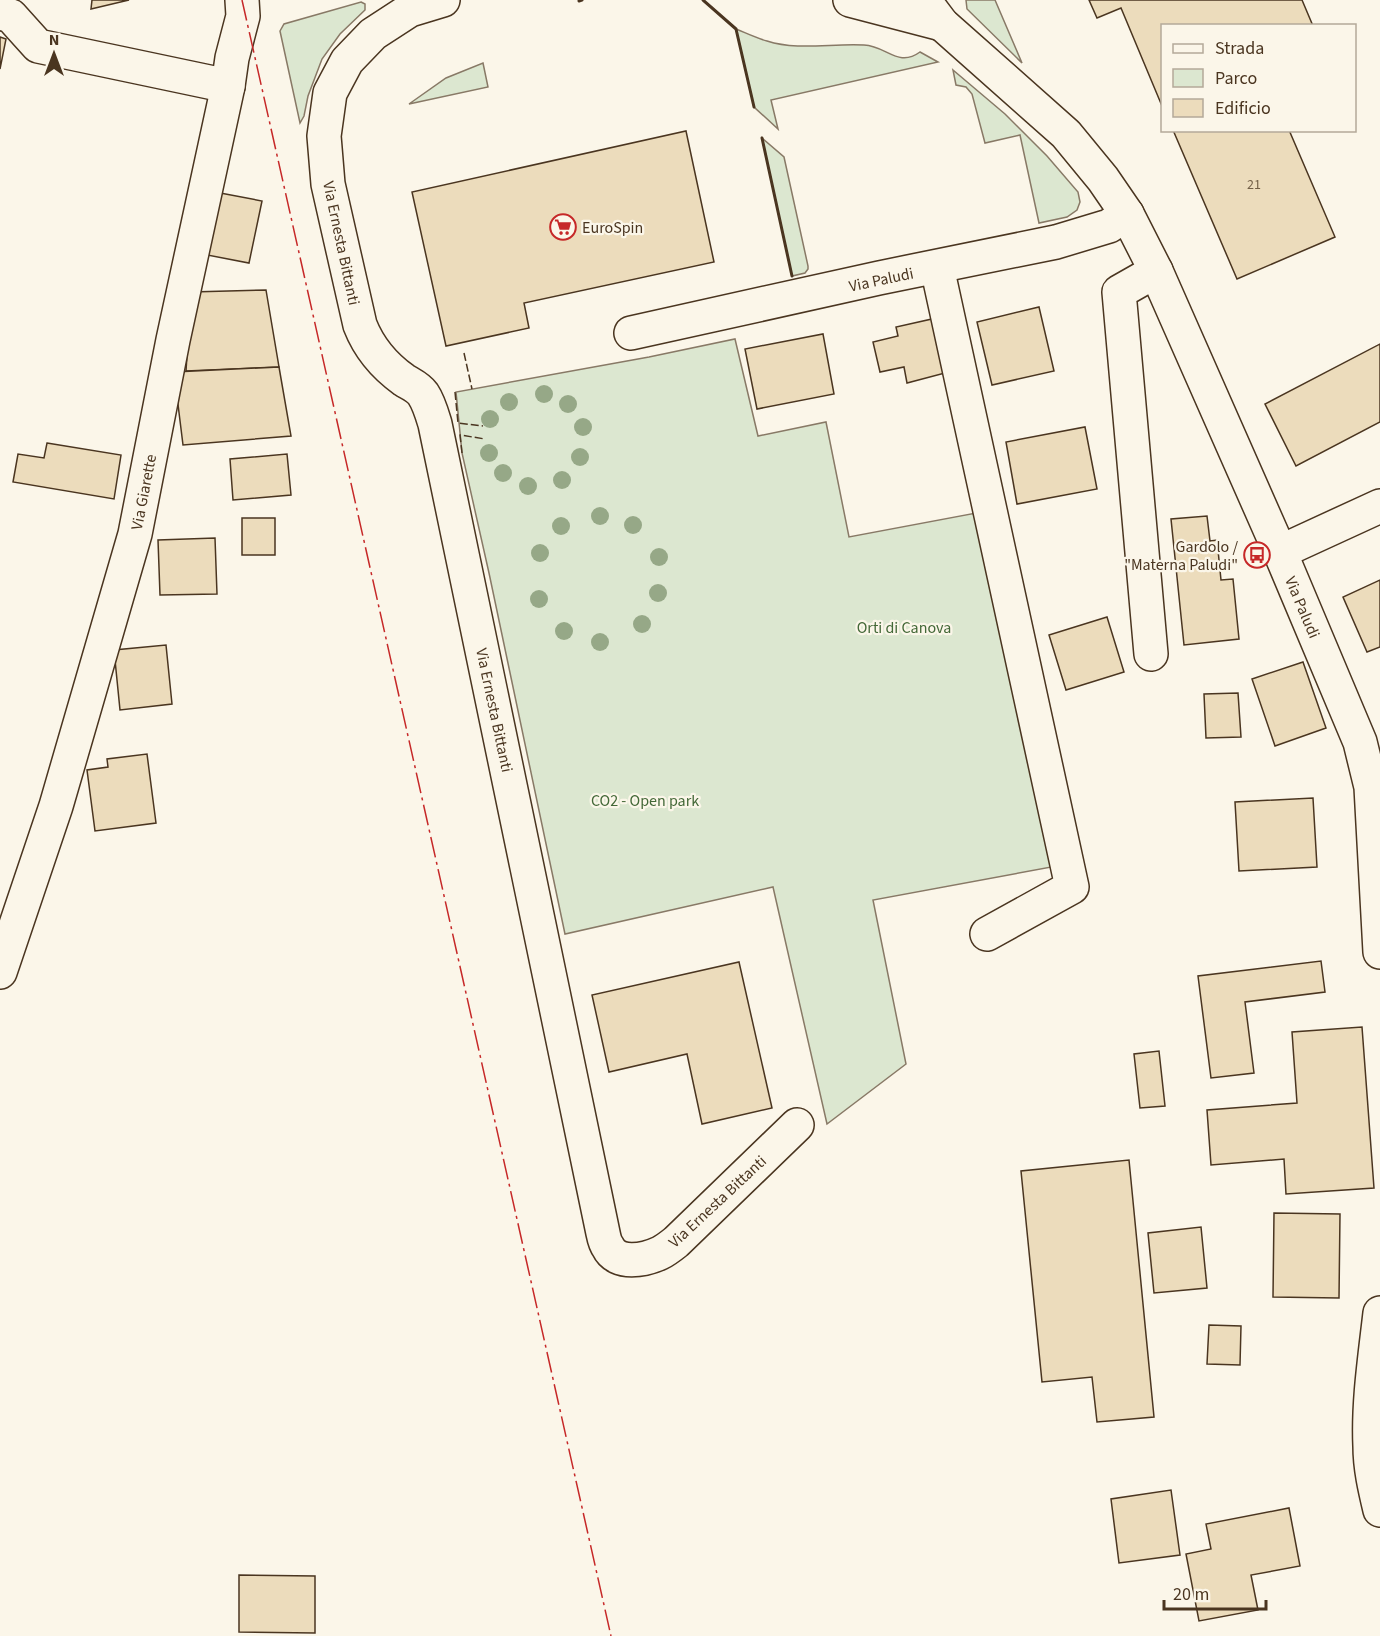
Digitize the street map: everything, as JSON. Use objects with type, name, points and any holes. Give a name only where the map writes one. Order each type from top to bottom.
[{"type":"street","name":"Via Giarette","points":[[0,972],[56,806],[135,534],[172,340],[243,16],[242,0]]},
{"type":"street","name":"Via Paludi","points":[[850,0],[933,12],[1066,134],[1127,214],[1156,271],[1280,552],[1376,785],[1380,952]]},
{"type":"street","name":"Via Ernesta Bittanti","points":[[434,1],[410,10],[373,33],[347,61],[330,93],[325,125],[328,184],[360,325],[366,340],[381,360],[423,394],[431,409],[435,424],[603,1233],[608,1248],[616,1257],[628,1260],[645,1259],[662,1252],[676,1242],[797,1125]]},
{"type":"street","points":[[0,13],[11,16],[38,46],[228,86]]},
{"type":"street","name":"Via Paludi","points":[[631,333],[1056,242],[1109,226],[1127,214]]},
{"type":"street","points":[[937,267],[1072,887],[987,934]]},
{"type":"street","points":[[1151,654],[1119,291],[1156,271]]},
{"type":"street","points":[[1280,552],[1380,506]]},
{"type":"street","points":[[1380,1313],[1372,1382],[1370,1447],[1380,1510]]},
{"type":"green space","points":[[966,0],[995,0],[1022,63],[967,9]]},
{"type":"green space","points":[[361,2],[365,4],[365,10],[340,34],[322,59],[300,123],[280,31],[284,24]]},
{"type":"green space","points":[[736,29],[759,38],[791,46],[864,45],[905,58],[920,52],[938,62],[771,100],[778,129],[754,107]]},
{"type":"green space","points":[[483,63],[488,87],[409,104],[446,78]]},
{"type":"green space","points":[[953,70],[1005,114],[1047,156],[1078,192],[1080,202],[1077,210],[1067,217],[1039,223],[1020,135],[985,143],[972,94],[966,87],[956,85]]},
{"type":"green space","points":[[762,138],[784,157],[808,266],[805,273],[792,276]]},
{"type":"green space","points":[[735,339],[758,436],[826,422],[849,537],[976,513],[1057,866],[873,900],[906,1064],[827,1124],[773,887],[565,934],[462,453],[456,392]]},
{"type":"building","points":[[92,0],[129,0],[91,9]]},
{"type":"building","points":[[1089,0],[1302,0],[1312,24],[1161,24],[1161,104],[1121,8],[1097,18]]},
{"type":"building","points":[[0,37],[6,39],[0,69]]},
{"type":"building","name":"EuroSpin","points":[[686,131],[714,262],[524,303],[529,328],[446,346],[412,192]]},
{"type":"building","points":[[1174,132],[1290,132],[1335,237],[1237,279]]},
{"type":"building","points":[[215,192],[262,201],[249,263],[202,254]]},
{"type":"building","points":[[266,290],[279,367],[186,371],[191,292]]},
{"type":"building","points":[[1039,307],[1054,371],[992,385],[977,322]]},
{"type":"building","points":[[932,319],[945,373],[907,383],[904,367],[880,372],[873,342],[898,336],[896,327]]},
{"type":"building","points":[[823,334],[834,394],[757,409],[745,349]]},
{"type":"building","points":[[1380,344],[1380,422],[1296,466],[1265,404]]},
{"type":"building","points":[[279,367],[291,436],[183,445],[174,372]]},
{"type":"building","points":[[1085,427],[1097,489],[1017,504],[1006,442]]},
{"type":"building","points":[[47,443],[121,455],[114,499],[13,482],[18,454],[44,458]]},
{"type":"building","points":[[287,454],[291,495],[233,500],[230,459]]},
{"type":"building","points":[[1207,516],[1210,541],[1217,540],[1221,580],[1233,579],[1239,639],[1184,645],[1171,519]]},
{"type":"building","points":[[242,518],[275,518],[275,555],[242,555]]},
{"type":"building","points":[[215,538],[217,594],[160,595],[158,540]]},
{"type":"building","points":[[1380,580],[1380,647],[1367,652],[1343,597]]},
{"type":"building","points":[[1107,617],[1124,672],[1066,690],[1049,635]]},
{"type":"building","points":[[166,645],[172,704],[120,710],[114,650]]},
{"type":"building","points":[[1303,662],[1326,728],[1275,746],[1252,679]]},
{"type":"building","points":[[1238,693],[1241,737],[1206,738],[1204,694]]},
{"type":"building","points":[[147,754],[156,823],[95,831],[87,770],[108,767],[107,759]]},
{"type":"building","points":[[1313,798],[1317,867],[1239,871],[1235,802]]},
{"type":"building","points":[[1321,961],[1325,992],[1245,1002],[1254,1073],[1211,1078],[1198,976]]},
{"type":"building","points":[[739,962],[772,1108],[702,1124],[687,1054],[609,1072],[592,995]]},
{"type":"building","points":[[1362,1027],[1374,1188],[1286,1194],[1284,1159],[1211,1165],[1207,1110],[1297,1103],[1292,1032]]},
{"type":"building","points":[[1159,1051],[1165,1106],[1140,1108],[1134,1054]]},
{"type":"building","points":[[1129,1160],[1154,1417],[1097,1422],[1092,1377],[1042,1382],[1021,1171]]},
{"type":"building","points":[[1274,1213],[1340,1214],[1339,1298],[1273,1297]]},
{"type":"building","points":[[1201,1227],[1207,1288],[1154,1293],[1148,1233]]},
{"type":"building","points":[[1209,1325],[1241,1326],[1240,1365],[1207,1364]]},
{"type":"building","points":[[1171,1490],[1180,1555],[1119,1563],[1111,1499]]},
{"type":"building","points":[[1289,1508],[1300,1566],[1251,1575],[1258,1610],[1199,1621],[1186,1554],[1211,1549],[1206,1524]]},
{"type":"building","points":[[239,1575],[315,1576],[315,1633],[239,1632]]},
{"type":"fence","points":[[464,353],[472,389]]},
{"type":"fence","points":[[455,392],[458,423],[483,426]]},
{"type":"fence","points":[[462,453],[460,435],[485,439]]},
{"type":"wall","points":[[703,0],[736,29],[754,107]]},
{"type":"wall","points":[[762,138],[792,276]]},
{"type":"power","points":[[242,0],[611,1636]]},
{"type":"place","name":"EuroSpin","points":[[563,227]]},
{"type":"place","name":"Gardolo / \"Materna Paludi\"","points":[[1257,555]]},
{"type":"park label","name":"Orti di Canova","points":[[904,627]]},
{"type":"park label","name":"CO2 - Open park","points":[[645,800]]}]
